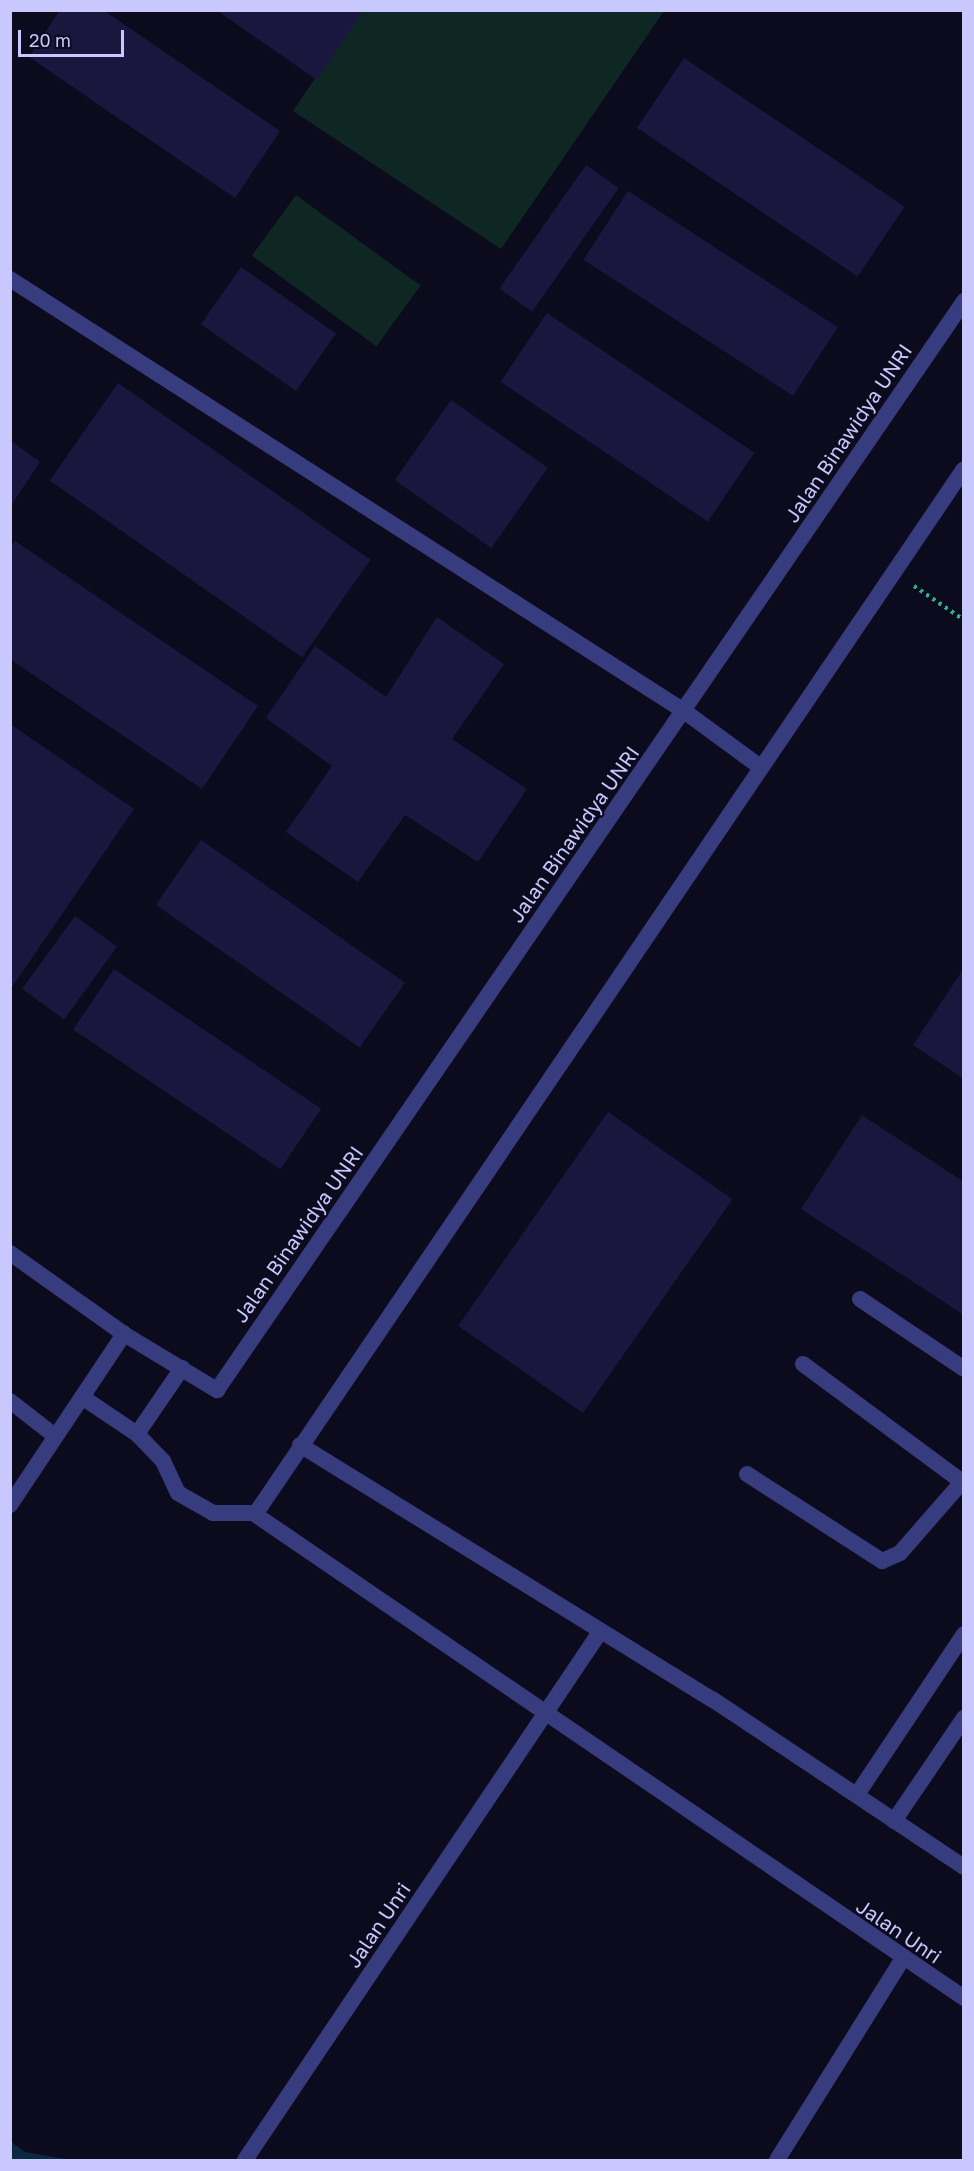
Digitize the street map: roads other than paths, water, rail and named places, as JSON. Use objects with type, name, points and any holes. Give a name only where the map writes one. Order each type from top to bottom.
[{"type":"lane","points":[[10,279],[684,711],[759,766]]},
{"type":"lane","name":"Jalan Binawidya UNRI","points":[[182,1368],[217,1389],[963,301]]},
{"type":"lane","points":[[82,1397],[136,1434],[163,1461],[178,1493],[213,1513],[253,1513],[963,469]]},
{"type":"lane","points":[[10,1253],[124,1334],[182,1368],[136,1434]]},
{"type":"lane","points":[[860,1299],[963,1369]]},
{"type":"lane","points":[[10,1505],[124,1334]]},
{"type":"lane","points":[[747,1474],[882,1560],[900,1553],[963,1483],[803,1364]]},
{"type":"lane","points":[[10,1401],[55,1436]]},
{"type":"lane","points":[[300,1446],[858,1793],[894,1821],[963,1867]]},
{"type":"lane","name":"Jalan Unri","points":[[253,1513],[546,1712],[902,1959],[963,1998]]},
{"type":"lane","name":"Jalan Unri","points":[[245,2160],[600,1632]]},
{"type":"lane","points":[[858,1793],[963,1634]]},
{"type":"lane","points":[[894,1821],[963,1718]]},
{"type":"lane","points":[[777,2160],[902,1959]]},
{"type":"water","points":[[10,2141],[25,2152],[71,2160],[11,2160]]}]
